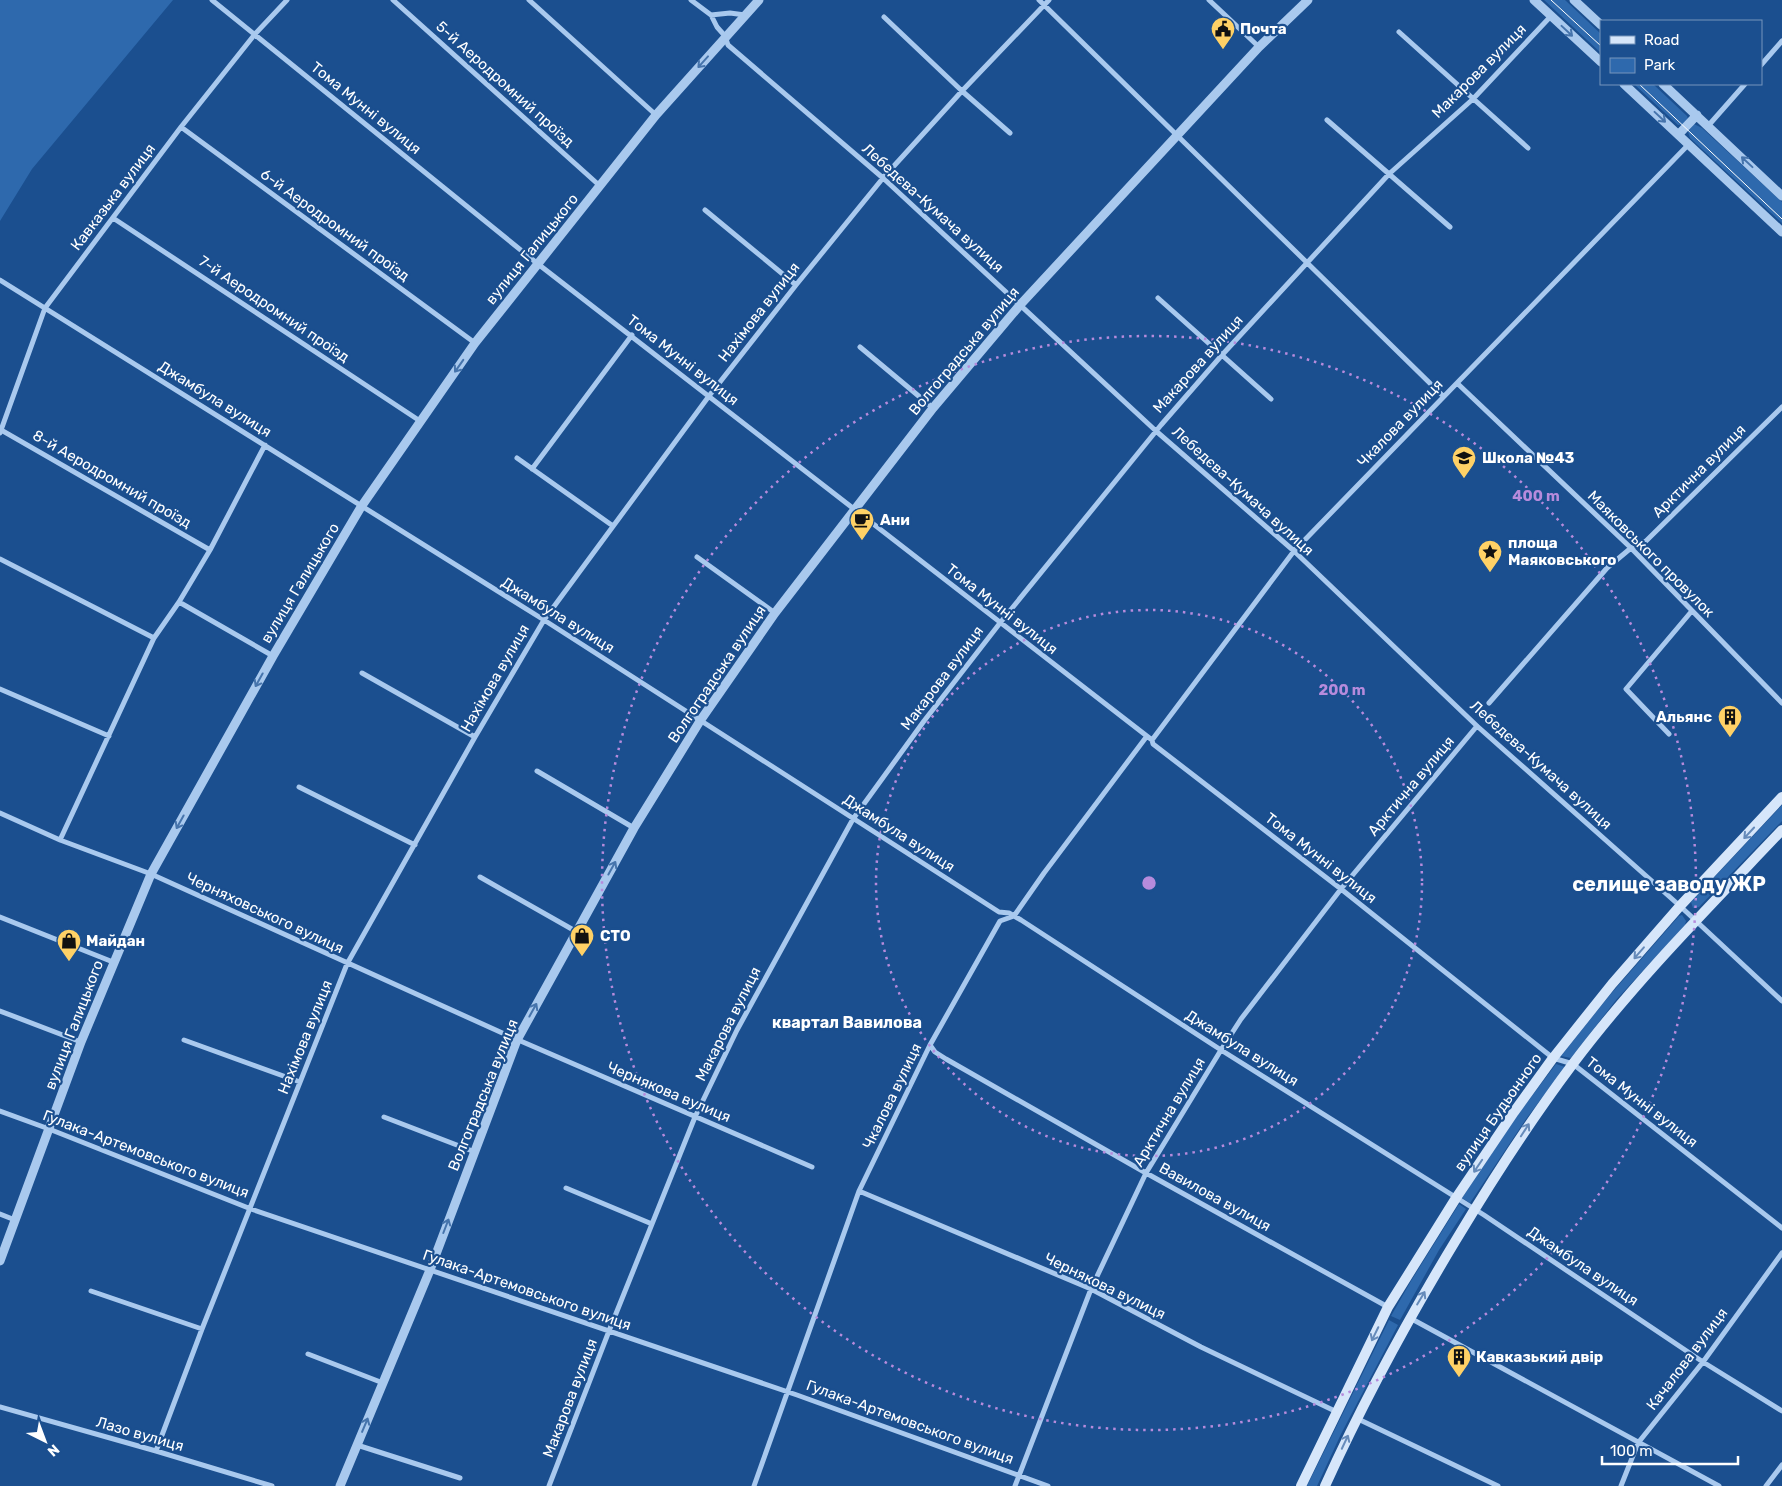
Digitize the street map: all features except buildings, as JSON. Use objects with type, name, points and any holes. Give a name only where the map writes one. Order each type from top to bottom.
[{"type":"main road","name":"вулиця Будьонного","points":[[1301,1486],[1388,1307],[1456,1198],[1514,1112],[1553,1058],[1612,984],[1680,906],[1782,797]]},
{"type":"main road","points":[[1325,1486],[1356,1418],[1410,1317],[1474,1210],[1530,1123],[1573,1064],[1625,1000],[1696,920],[1782,830]]},
{"type":"street","name":"Тома Мунні вулиця","points":[[212,0],[538,264],[1150,738],[1153,744],[1341,889],[1553,1058],[1573,1064],[1782,1228]]},
{"type":"street","name":"Кавказька вулиця","points":[[1,432],[46,308],[181,127],[255,34],[287,0]]},
{"type":"street","name":"5-й Аеродромний проїзд","points":[[393,0],[600,186]]},
{"type":"street","points":[[529,0],[656,115]]},
{"type":"street","name":"Лебедєва-Кумача вулиця","points":[[691,0],[711,15],[717,27],[725,36],[728,45],[883,178],[1156,430],[1294,552],[1477,726],[1696,920],[1782,1001]]},
{"type":"street","name":"вулиця Галицького","points":[[0,1261],[81,1042],[151,874],[273,656],[361,507],[475,343],[656,115],[759,0]]},
{"type":"street","points":[[1038,0],[1443,396]]},
{"type":"street","name":"Нахімова вулиця","points":[[156,1451],[202,1329],[347,964],[475,737],[544,620],[709,396],[883,178],[962,91],[1049,0]]},
{"type":"street","points":[[1209,0],[1259,47]]},
{"type":"street","name":"Волгоградська вулиця","points":[[340,1486],[430,1270],[517,1040],[634,828],[700,721],[774,613],[933,408],[1020,304],[1259,47],[1308,0]]},
{"type":"street","points":[[1534,0],[1600,61]]},
{"type":"street","points":[[1574,0],[1600,24]]},
{"type":"street","points":[[711,15],[730,13],[745,15]]},
{"type":"street","name":"Макарова вулиця","points":[[549,1486],[695,1118],[741,1022],[853,819],[924,721],[1000,623],[1156,430],[1222,355],[1389,174],[1472,99],[1551,16]]},
{"type":"street","points":[[884,17],[1010,134]]},
{"type":"street","points":[[1399,32],[1528,148]]},
{"type":"street","points":[[1762,65],[1782,40]]},
{"type":"street","points":[[1625,85],[1782,232]]},
{"type":"street","points":[[1665,85],[1782,196]]},
{"type":"street","points":[[1708,126],[1744,85]]},
{"type":"street","points":[[1678,134],[1697,115]]},
{"type":"street","points":[[1327,120],[1450,227]]},
{"type":"street","name":"6-й Аеродромний проїзд","points":[[181,127],[475,343]]},
{"type":"street","name":"Чкалова вулиця","points":[[754,1486],[859,1191],[930,1045],[1000,921],[1014,916],[1044,873],[1294,552],[1689,144]]},
{"type":"street","points":[[705,210],[796,285]]},
{"type":"street","name":"7-й Аеродромний проїзд","points":[[113,218],[420,421]]},
{"type":"street","name":"Джамбула вулиця","points":[[0,280],[544,620],[999,912],[1009,913],[1014,916],[1221,1050],[1456,1198],[1703,1362],[1782,1411]]},
{"type":"street","points":[[1158,298],[1271,399]]},
{"type":"street","points":[[532,469],[632,336]]},
{"type":"street","points":[[860,347],[933,408]]},
{"type":"street","name":"Маяковського провулок","points":[[1457,383],[1631,548],[1782,703]]},
{"type":"street","name":"Арктична вулиця","points":[[1489,703],[1607,568],[1631,548],[1646,541],[1782,406]]},
{"type":"street","name":"8-й Аеродромний проїзд","points":[[1,432],[210,550]]},
{"type":"street","points":[[60,840],[154,638],[179,602],[210,550],[266,445]]},
{"type":"street","points":[[517,458],[613,526]]},
{"type":"street","points":[[697,557],[774,613]]},
{"type":"street","points":[[0,559],[154,638]]},
{"type":"street","points":[[179,602],[273,656]]},
{"type":"street","points":[[1669,734],[1626,689],[1692,612]]},
{"type":"street","points":[[362,673],[475,737]]},
{"type":"street","points":[[0,689],[109,736]]},
{"type":"street","name":"Арктична вулиця","points":[[1015,1486],[1091,1290],[1146,1173],[1241,1019],[1341,889],[1477,726]]},
{"type":"street","points":[[537,771],[634,828]]},
{"type":"street","points":[[298,787],[415,845]]},
{"type":"street","name":"Черняховського вулиця","points":[[0,813],[60,840],[151,874],[517,1040]]},
{"type":"street","points":[[480,877],[577,932]]},
{"type":"street","points":[[0,917],[113,962]]},
{"type":"street","points":[[0,1011],[81,1042]]},
{"type":"street","points":[[184,1040],[300,1082]]},
{"type":"street","name":"Чернякова вулиця","points":[[517,1040],[812,1167]]},
{"type":"street","name":"Вавилова вулиця","points":[[930,1045],[935,1052],[946,1059],[1146,1173],[1388,1307]]},
{"type":"street","name":"Гулака-Артемовського вулиця","points":[[0,1111],[251,1209],[788,1392],[1048,1486]]},
{"type":"street","points":[[384,1117],[474,1152]]},
{"type":"street","points":[[566,1188],[652,1224]]},
{"type":"street","name":"Чернякова вулиця","points":[[859,1191],[1091,1290],[1201,1347],[1337,1412]]},
{"type":"street","points":[[0,1214],[15,1220]]},
{"type":"street","name":"Качалова вулиця","points":[[1621,1486],[1638,1443],[1703,1362],[1782,1253]]},
{"type":"street","points":[[91,1291],[202,1329]]},
{"type":"street","points":[[1410,1317],[1719,1486]]},
{"type":"street","points":[[308,1354],[383,1383]]},
{"type":"street","name":"Лазо вулиця","points":[[0,1407],[272,1486]]},
{"type":"street","points":[[1356,1418],[1498,1486]]},
{"type":"street","points":[[357,1446],[460,1478]]},
{"type":"street","points":[[1766,1486],[1782,1465]]},
{"type":"green space","points":[[0,0],[173,0],[32,169],[0,221]]},
{"type":"green space","points":[[1544,0],[1565,0],[1600,33],[1600,52]]},
{"type":"green space","points":[[1635,85],[1654,85],[1687,116],[1688,119],[1684,124],[1678,125]]},
{"type":"green space","points":[[1694,124],[1702,128],[1782,202],[1782,223],[1690,138],[1688,132]]},
{"type":"green space","points":[[1782,805],[1782,821],[1699,907],[1693,908],[1691,902]]},
{"type":"green space","points":[[1682,915],[1686,921],[1685,925],[1616,1000],[1571,1058],[1561,1056],[1609,996],[1679,916]]},
{"type":"green space","points":[[1556,1064],[1565,1067],[1526,1119],[1470,1203],[1462,1198],[1519,1113]]},
{"type":"green space","points":[[1459,1204],[1466,1209],[1439,1250],[1400,1320],[1391,1316],[1411,1281]]},
{"type":"green space","points":[[1389,1320],[1398,1325],[1341,1434],[1317,1486],[1307,1486]]},
{"type":"tram line","points":[[1551,0],[1600,45]]},
{"type":"tram line","points":[[1640,85],[1782,219]]},
{"type":"place","name":"Почта","points":[[1223,50]]},
{"type":"place","name":"Школа №43","points":[[1464,479]]},
{"type":"place","name":"Ани","points":[[862,541]]},
{"type":"place","name":"площа Маяковського","points":[[1490,573]]},
{"type":"place","name":"Альянс","points":[[1730,738]]},
{"type":"place","name":"СТО","points":[[582,957]]},
{"type":"place","name":"Майдан","points":[[69,962]]},
{"type":"place","name":"Кавказький двір","points":[[1459,1378]]},
{"type":"district","name":"селище заводу ЖР","points":[[1669,884]]},
{"type":"district","name":"квартал Вавилова","points":[[847,1022]]}]
